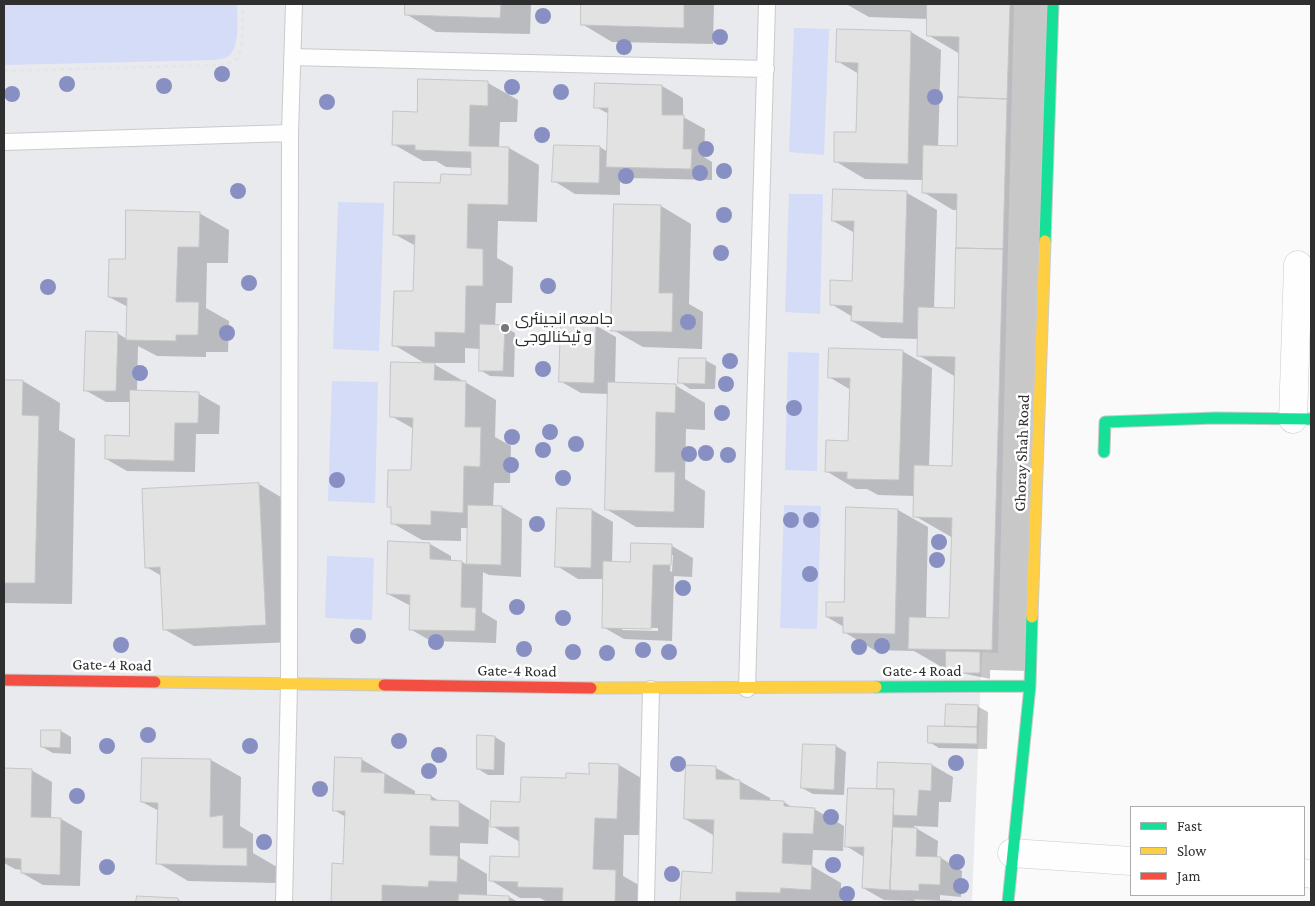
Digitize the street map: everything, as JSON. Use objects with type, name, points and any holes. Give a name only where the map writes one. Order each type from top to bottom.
[{"type":"street","name":"Ghoray Shah Road","points":[[1008,902],[1030,686],[1053,4]]},
{"type":"street","points":[[1104,452],[1105,422],[1215,418],[1302,419],[1298,265]]},
{"type":"street","name":"Gate-4 Road","points":[[4,680],[651,689],[1030,686]]},
{"type":"street","points":[[1012,853],[1130,861]]},
{"type":"lane","points":[[284,902],[289,684],[290,133],[294,4]]},
{"type":"lane","points":[[748,688],[767,4]]},
{"type":"lane","points":[[292,58],[766,69]]},
{"type":"lane","points":[[4,142],[290,133]]},
{"type":"lane","points":[[646,902],[651,689]]},
{"type":"path","points":[[4,71],[218,65],[229,63],[237,59],[242,44],[243,4]]},
{"type":"shaded area","name":"جامعہ انجینئری و ٹیکنالوجی","points":[[4,4],[1014,4],[998,653],[982,652],[972,902],[4,902]]},
{"type":"shaded area","points":[[4,4],[237,4],[238,25],[236,40],[231,53],[226,58],[215,60],[4,65]]},
{"type":"shaded area","points":[[794,28],[829,29],[824,155],[789,152]]},
{"type":"shaded area","points":[[789,194],[823,194],[820,314],[785,312]]},
{"type":"shaded area","points":[[338,202],[384,203],[379,351],[333,349]]},
{"type":"shaded area","points":[[788,352],[819,353],[817,471],[785,470]]},
{"type":"shaded area","points":[[332,381],[378,382],[375,503],[328,501]]},
{"type":"shaded area","points":[[784,505],[821,506],[817,629],[780,628]]},
{"type":"shaded area","points":[[327,556],[374,558],[372,620],[325,618]]},
{"type":"building","points":[[405,4],[501,4],[500,18],[405,15]]},
{"type":"building","points":[[581,4],[684,4],[684,28],[581,25]]},
{"type":"building","points":[[927,4],[1010,4],[1007,99],[958,97],[959,37],[927,36]]},
{"type":"building","points":[[837,29],[911,31],[908,164],[834,162],[834,132],[856,132],[858,63],[836,62]]},
{"type":"building","points":[[418,79],[488,81],[488,106],[470,105],[469,146],[509,147],[508,205],[468,204],[467,248],[483,249],[483,286],[466,286],[465,333],[435,332],[435,347],[392,346],[394,291],[413,291],[415,235],[393,235],[394,182],[440,183],[441,174],[471,175],[471,152],[415,150],[415,145],[392,145],[393,111],[417,112]]},
{"type":"building","points":[[595,83],[662,85],[662,115],[684,115],[683,149],[692,149],[691,169],[606,167],[608,108],[594,108]]},
{"type":"building","points":[[958,97],[1007,99],[1003,249],[956,248],[957,194],[922,193],[923,145],[957,146]]},
{"type":"building","points":[[554,145],[600,146],[599,183],[552,182]]},
{"type":"building","points":[[833,189],[907,191],[903,323],[851,321],[852,306],[830,305],[830,280],[852,281],[854,221],[832,221]]},
{"type":"building","points":[[614,204],[661,205],[659,293],[673,293],[672,332],[611,331]]},
{"type":"building","points":[[126,210],[200,212],[199,247],[178,247],[176,302],[199,302],[198,335],[176,335],[176,341],[126,340],[127,298],[108,297],[109,259],[125,259]]},
{"type":"building","points":[[956,248],[1003,249],[992,650],[908,649],[909,617],[949,618],[952,518],[913,517],[914,465],[952,466],[955,357],[917,356],[918,307],[954,308]]},
{"type":"building","points":[[561,323],[596,324],[594,383],[559,382]]},
{"type":"building","points":[[480,324],[505,325],[503,371],[479,371]]},
{"type":"building","points":[[86,331],[118,332],[116,391],[84,391]]},
{"type":"building","points":[[829,348],[903,350],[899,480],[847,479],[847,472],[825,472],[826,440],[848,441],[850,378],[828,378]]},
{"type":"building","points":[[679,358],[706,358],[705,384],[678,383]]},
{"type":"building","points":[[391,362],[435,363],[434,380],[466,381],[465,427],[481,427],[480,467],[464,466],[463,513],[431,511],[431,525],[391,524],[391,507],[387,507],[388,470],[411,470],[413,418],[390,417]]},
{"type":"building","points":[[4,380],[23,380],[22,415],[39,416],[35,583],[4,583]]},
{"type":"building","points":[[608,382],[676,384],[675,413],[656,412],[655,472],[675,472],[674,512],[605,510]]},
{"type":"building","points":[[130,390],[199,392],[198,423],[175,423],[174,461],[105,459],[105,435],[129,436]]},
{"type":"building","points":[[259,483],[266,625],[163,630],[160,567],[145,568],[142,489]]},
{"type":"building","points":[[468,505],[502,506],[501,565],[467,564]]},
{"type":"building","points":[[846,507],[898,509],[895,634],[843,633],[843,617],[826,617],[826,602],[844,602]]},
{"type":"building","points":[[557,508],[592,509],[591,568],[555,567]]},
{"type":"building","points":[[388,541],[430,543],[430,559],[462,561],[461,607],[476,608],[475,631],[409,630],[410,595],[387,594]]},
{"type":"building","points":[[631,543],[672,544],[671,565],[653,565],[651,629],[602,628],[603,561],[630,562]]},
{"type":"building","points":[[946,651],[980,652],[980,673],[946,673]]},
{"type":"building","points":[[946,704],[978,705],[977,727],[945,726]]},
{"type":"building","points":[[928,726],[977,727],[977,744],[928,743]]},
{"type":"building","points":[[41,730],[61,730],[60,748],[41,747]]},
{"type":"building","points":[[477,735],[495,736],[494,770],[477,769]]},
{"type":"building","points":[[803,744],[836,745],[834,790],[801,788]]},
{"type":"building","points":[[335,757],[362,758],[361,772],[385,773],[384,793],[431,795],[431,800],[459,801],[459,827],[430,826],[430,855],[458,856],[457,882],[429,881],[428,887],[382,885],[382,902],[331,902],[332,863],[343,864],[345,811],[333,811]]},
{"type":"building","points":[[142,758],[211,759],[210,817],[223,815],[223,848],[247,848],[247,866],[156,864],[158,803],[141,802]]},
{"type":"building","points":[[878,762],[932,764],[931,791],[919,790],[917,816],[893,815],[894,789],[877,789]]},
{"type":"building","points":[[589,763],[619,764],[617,819],[595,818],[593,869],[616,870],[615,902],[562,902],[563,888],[517,887],[518,882],[489,881],[490,856],[519,857],[519,827],[490,827],[491,801],[520,802],[521,777],[566,778],[566,773],[589,774]]},
{"type":"building","points":[[686,765],[716,766],[716,779],[740,780],[740,799],[784,801],[784,806],[815,808],[813,834],[783,833],[782,863],[812,865],[811,890],[781,888],[780,893],[736,892],[736,902],[680,902],[682,871],[712,873],[714,820],[684,819]]},
{"type":"building","points":[[4,768],[32,769],[31,817],[61,818],[60,875],[21,873],[21,859],[4,858]]},
{"type":"building","points":[[848,788],[894,789],[890,890],[862,888],[864,847],[845,847]]},
{"type":"building","points":[[893,827],[917,828],[916,856],[941,857],[940,885],[919,884],[919,891],[890,890]]},
{"type":"building","points":[[459,894],[509,896],[509,902],[458,902]]},
{"type":"building","points":[[137,896],[178,898],[178,902],[136,902]]},
{"type":"building","points":[[915,899],[952,901],[952,902],[915,902]]},
{"type":"traffic: fast","points":[[1045,241],[1053,4]]},
{"type":"traffic: fast","points":[[1104,452],[1105,422],[1215,418],[1311,419]]},
{"type":"traffic: fast","points":[[1008,902],[1030,686],[1032,617]]},
{"type":"traffic: fast","points":[[876,687],[1030,686]]},
{"type":"traffic: slow","points":[[1032,617],[1045,241]]},
{"type":"traffic: slow","points":[[155,682],[384,685]]},
{"type":"traffic: slow","points":[[591,688],[876,687]]},
{"type":"traffic: jam","points":[[4,680],[155,682]]},
{"type":"traffic: jam","points":[[384,685],[591,688]]},
{"type":"place","name":"جامعہ انجینئری و ٹیکنالوجی","points":[[505,328]]}]
